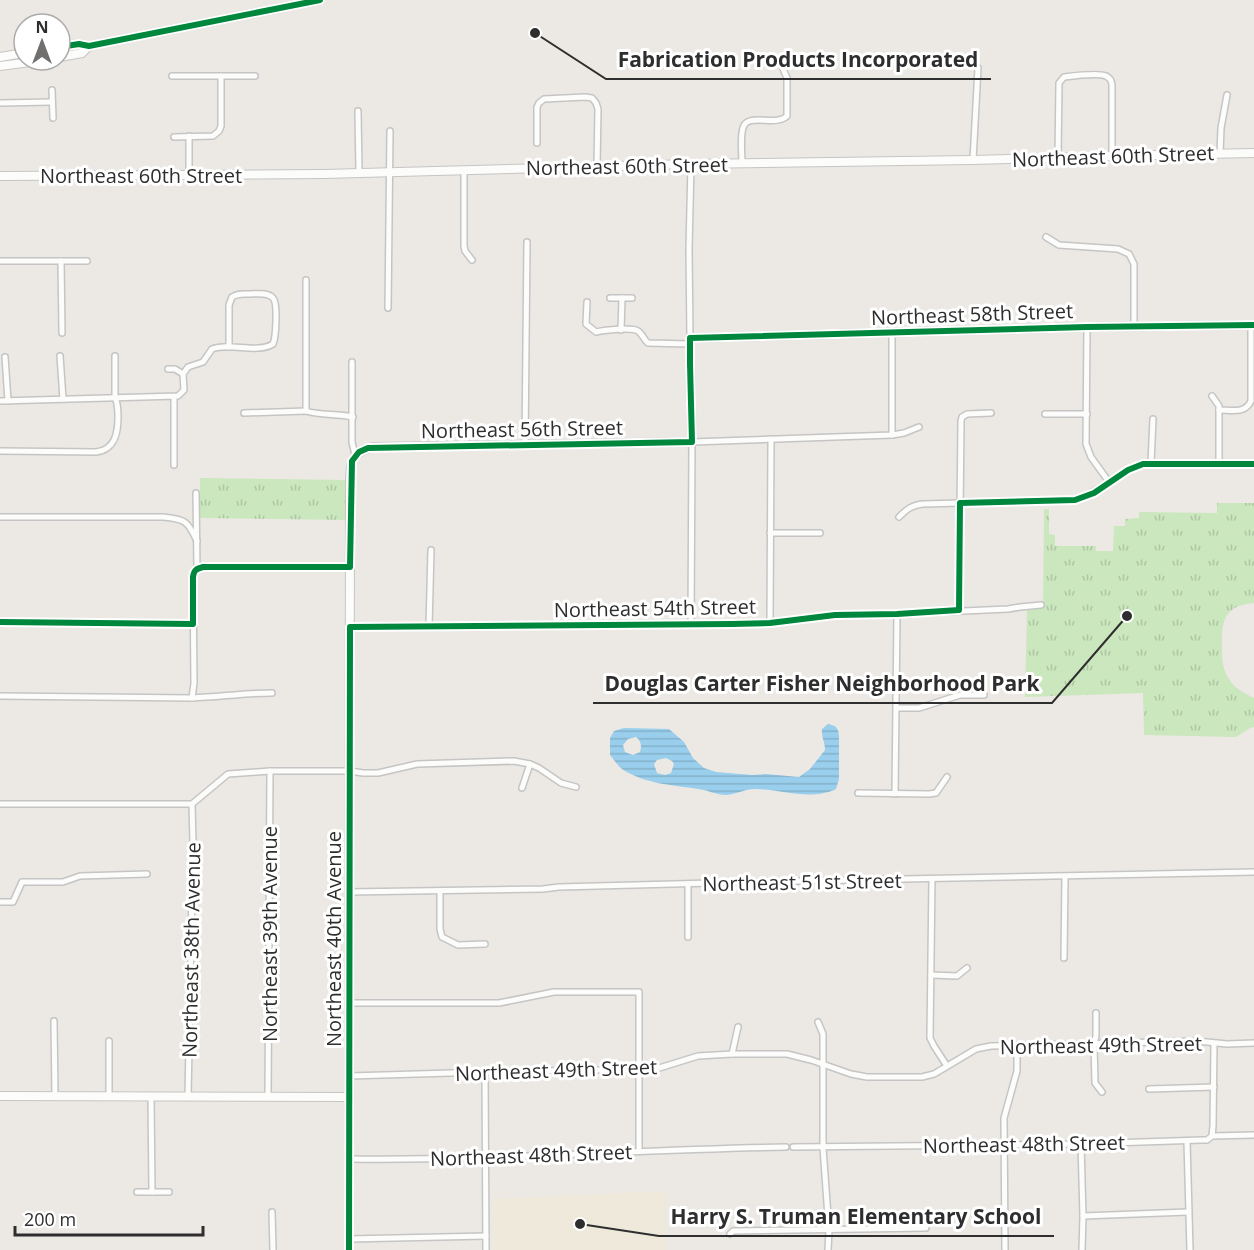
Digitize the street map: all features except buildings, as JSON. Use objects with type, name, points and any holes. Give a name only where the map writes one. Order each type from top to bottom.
[{"type":"street","points":[[72,45],[89,46],[320,0]]},
{"type":"street","points":[[72,55],[82,53],[89,46]]},
{"type":"street","points":[[742,163],[742,131],[745,124],[753,121],[781,120],[787,116],[787,78],[780,62]]},
{"type":"street","points":[[974,160],[978,68]]},
{"type":"street","points":[[1058,157],[1060,80],[1067,76],[1102,75],[1109,78],[1112,85],[1112,156]]},
{"type":"street","points":[[172,76],[255,76]]},
{"type":"street","points":[[174,136],[213,136],[219,131],[221,126],[221,76]]},
{"type":"street","points":[[52,90],[53,118]]},
{"type":"street","points":[[1220,153],[1221,128],[1227,95]]},
{"type":"street","points":[[537,143],[537,107],[541,100],[585,97],[594,100],[598,109],[597,166]]},
{"type":"street","points":[[0,103],[52,102]]},
{"type":"street","points":[[358,111],[359,173]]},
{"type":"street","points":[[388,308],[390,131]]},
{"type":"street","points":[[189,136],[189,175]]},
{"type":"street","name":"Northeast 60th Street","points":[[0,176],[359,173],[1254,153]]},
{"type":"street","points":[[691,164],[689,249],[692,442],[691,624]]},
{"type":"street","points":[[464,170],[464,246],[472,260]]},
{"type":"street","points":[[1046,237],[1059,245],[1118,249],[1129,254],[1134,264],[1134,326]]},
{"type":"street","points":[[525,445],[527,242]]},
{"type":"street","points":[[0,261],[87,261]]},
{"type":"street","points":[[61,261],[62,333]]},
{"type":"street","points":[[306,280],[306,411]]},
{"type":"street","points":[[0,401],[181,395],[184,390],[183,374],[188,367],[203,362],[212,349],[220,346],[265,348],[273,344],[276,306],[272,297],[266,294],[240,294],[232,297],[229,305],[229,346]]},
{"type":"street","points":[[610,298],[632,298]]},
{"type":"street","points":[[621,330],[622,298]]},
{"type":"street","points":[[586,302],[586,324],[596,332],[637,330],[645,342],[652,344],[690,341]]},
{"type":"street","points":[[1219,410],[1243,410],[1251,401],[1253,325]]},
{"type":"street","name":"Northeast 58th Street","points":[[690,341],[1087,327],[1253,325]]},
{"type":"street","points":[[1087,327],[1087,449],[1109,482]]},
{"type":"street","points":[[892,333],[892,435]]},
{"type":"street","points":[[60,356],[63,399]]},
{"type":"street","points":[[0,451],[102,452],[113,443],[118,428],[115,356]]},
{"type":"street","points":[[5,357],[8,401]]},
{"type":"street","name":"Northeast 40th Avenue","points":[[349,1250],[350,567],[351,468],[355,455],[352,442],[352,362]]},
{"type":"street","points":[[168,369],[175,369],[183,374]]},
{"type":"street","points":[[1212,396],[1219,406],[1219,464]]},
{"type":"street","points":[[174,397],[174,465]]},
{"type":"street","points":[[244,413],[306,411],[353,417]]},
{"type":"street","points":[[960,610],[960,427],[962,417],[967,414],[991,413]]},
{"type":"street","points":[[1045,414],[1087,414]]},
{"type":"street","points":[[1151,463],[1153,419]]},
{"type":"street","name":"Northeast 56th Street","points":[[355,455],[374,447],[692,442],[892,435],[920,427]]},
{"type":"street","points":[[770,623],[771,439]]},
{"type":"street","points":[[899,517],[914,505],[1075,500],[1094,492],[1134,466],[1151,463],[1254,464]]},
{"type":"street","points":[[192,698],[194,683],[193,578],[197,569],[195,493]]},
{"type":"street","points":[[0,517],[176,518],[191,527],[197,541]]},
{"type":"street","points":[[770,533],[820,533]]},
{"type":"street","points":[[429,627],[431,550]]},
{"type":"street","points":[[197,569],[203,567],[350,567]]},
{"type":"street","name":"Northeast 54th Street","points":[[350,627],[770,623],[835,615],[1008,609],[1041,605]]},
{"type":"street","points":[[895,794],[897,614]]},
{"type":"street","points":[[0,622],[194,624]]},
{"type":"street","points":[[0,696],[192,698],[272,693]]},
{"type":"street","points":[[896,708],[919,708],[960,695],[984,695]]},
{"type":"street","points":[[0,804],[192,804],[228,774],[270,771],[378,773],[417,764],[514,761],[530,764],[561,783],[576,788]]},
{"type":"street","points":[[522,788],[530,764]]},
{"type":"street","name":"Northeast 39th Avenue","points":[[268,1097],[270,771]]},
{"type":"street","points":[[858,793],[936,793],[947,777]]},
{"type":"street","name":"Northeast 38th Avenue","points":[[188,1096],[192,804]]},
{"type":"street","name":"Northeast 51st Street","points":[[349,892],[1254,873]]},
{"type":"street","points":[[0,902],[13,902],[22,882],[63,882],[80,876],[147,874]]},
{"type":"street","points":[[1064,958],[1065,877]]},
{"type":"street","points":[[932,879],[930,1038],[947,1066]]},
{"type":"street","points":[[688,885],[688,937]]},
{"type":"street","points":[[440,891],[442,937],[458,945],[485,944]]},
{"type":"street","points":[[931,975],[957,976],[967,968]]},
{"type":"street","points":[[349,1003],[499,1003],[554,992],[639,992],[639,1151]]},
{"type":"street","points":[[1096,1012],[1095,1083],[1102,1092]]},
{"type":"street","points":[[54,1021],[55,1096]]},
{"type":"street","points":[[818,1022],[823,1034],[828,1250]]},
{"type":"street","points":[[732,1054],[738,1027]]},
{"type":"street","points":[[109,1041],[109,1096]]},
{"type":"street","name":"Northeast 49th Street","points":[[349,1076],[640,1070],[656,1069],[698,1056],[788,1054],[867,1077],[922,1077],[934,1074],[976,1049],[991,1046],[1197,1041],[1214,1044],[1254,1043]]},
{"type":"street","points":[[1212,1136],[1214,1044]]},
{"type":"street","points":[[1005,1250],[1004,1118],[1017,1071],[1017,1045]]},
{"type":"street","points":[[486,1072],[486,1250]]},
{"type":"street","points":[[1149,1089],[1214,1087]]},
{"type":"street","points":[[0,1096],[349,1097]]},
{"type":"street","points":[[151,1096],[152,1192]]},
{"type":"street","name":"Northeast 48th Street","points":[[793,1147],[1081,1144],[1207,1140],[1212,1136],[1254,1135]]},
{"type":"street","points":[[1187,1141],[1190,1250]]},
{"type":"street","points":[[1081,1144],[1082,1250]]},
{"type":"street","name":"Northeast 48th Street","points":[[349,1159],[485,1158],[786,1147]]},
{"type":"street","points":[[137,1192],[169,1192]]},
{"type":"street","points":[[272,1212],[273,1250]]},
{"type":"street","points":[[1083,1216],[1188,1212]]},
{"type":"street","points":[[730,1234],[733,1231],[926,1228]]},
{"type":"street","points":[[349,1239],[486,1236]]},
{"type":"shaded area","points":[[665,1191],[666,1250],[494,1250],[494,1199]]},
{"type":"green space","points":[[200,478],[346,480],[346,520],[200,518]]},
{"type":"green space","points":[[1217,503],[1254,503],[1254,603],[1237,607],[1227,616],[1222,629],[1222,656],[1226,673],[1233,685],[1254,698],[1254,727],[1236,737],[1144,735],[1143,693],[1025,697],[1027,609],[1043,608],[1044,509],[1049,509],[1049,534],[1055,535],[1055,546],[1096,546],[1096,551],[1113,551],[1114,526],[1125,526],[1125,519],[1139,518],[1139,512],[1217,513]]},
{"type":"water","points":[[828,724],[835,726],[838,730],[839,779],[836,789],[817,794],[753,789],[723,795],[659,783],[640,778],[622,769],[610,755],[610,738],[614,731],[624,728],[669,729],[684,742],[693,758],[704,768],[716,772],[799,777],[810,769],[825,750],[822,729]],"holes":[[[636,737],[641,743],[640,752],[633,755],[625,752],[623,745],[628,739]],[[666,758],[674,764],[671,773],[665,775],[657,773],[654,764],[657,760]]]},
{"type":"cycle path","points":[[72,45],[89,46],[320,0]]},
{"type":"cycle path","points":[[0,622],[193,624],[193,577],[199,568],[350,567],[352,461],[359,452],[368,448],[692,442],[690,338],[1087,327],[1254,325]]},
{"type":"cycle path","points":[[349,1250],[350,627],[770,623],[835,615],[959,610],[960,503],[1075,500],[1094,493],[1128,470],[1143,464],[1254,464]]},
{"type":"place","name":"Fabrication Products Incorporated","points":[[535,33]]},
{"type":"place","name":"Douglas Carter Fisher Neighborhood Park","points":[[1127,616]]},
{"type":"place","name":"Harry S. Truman Elementary School","points":[[580,1224]]}]
